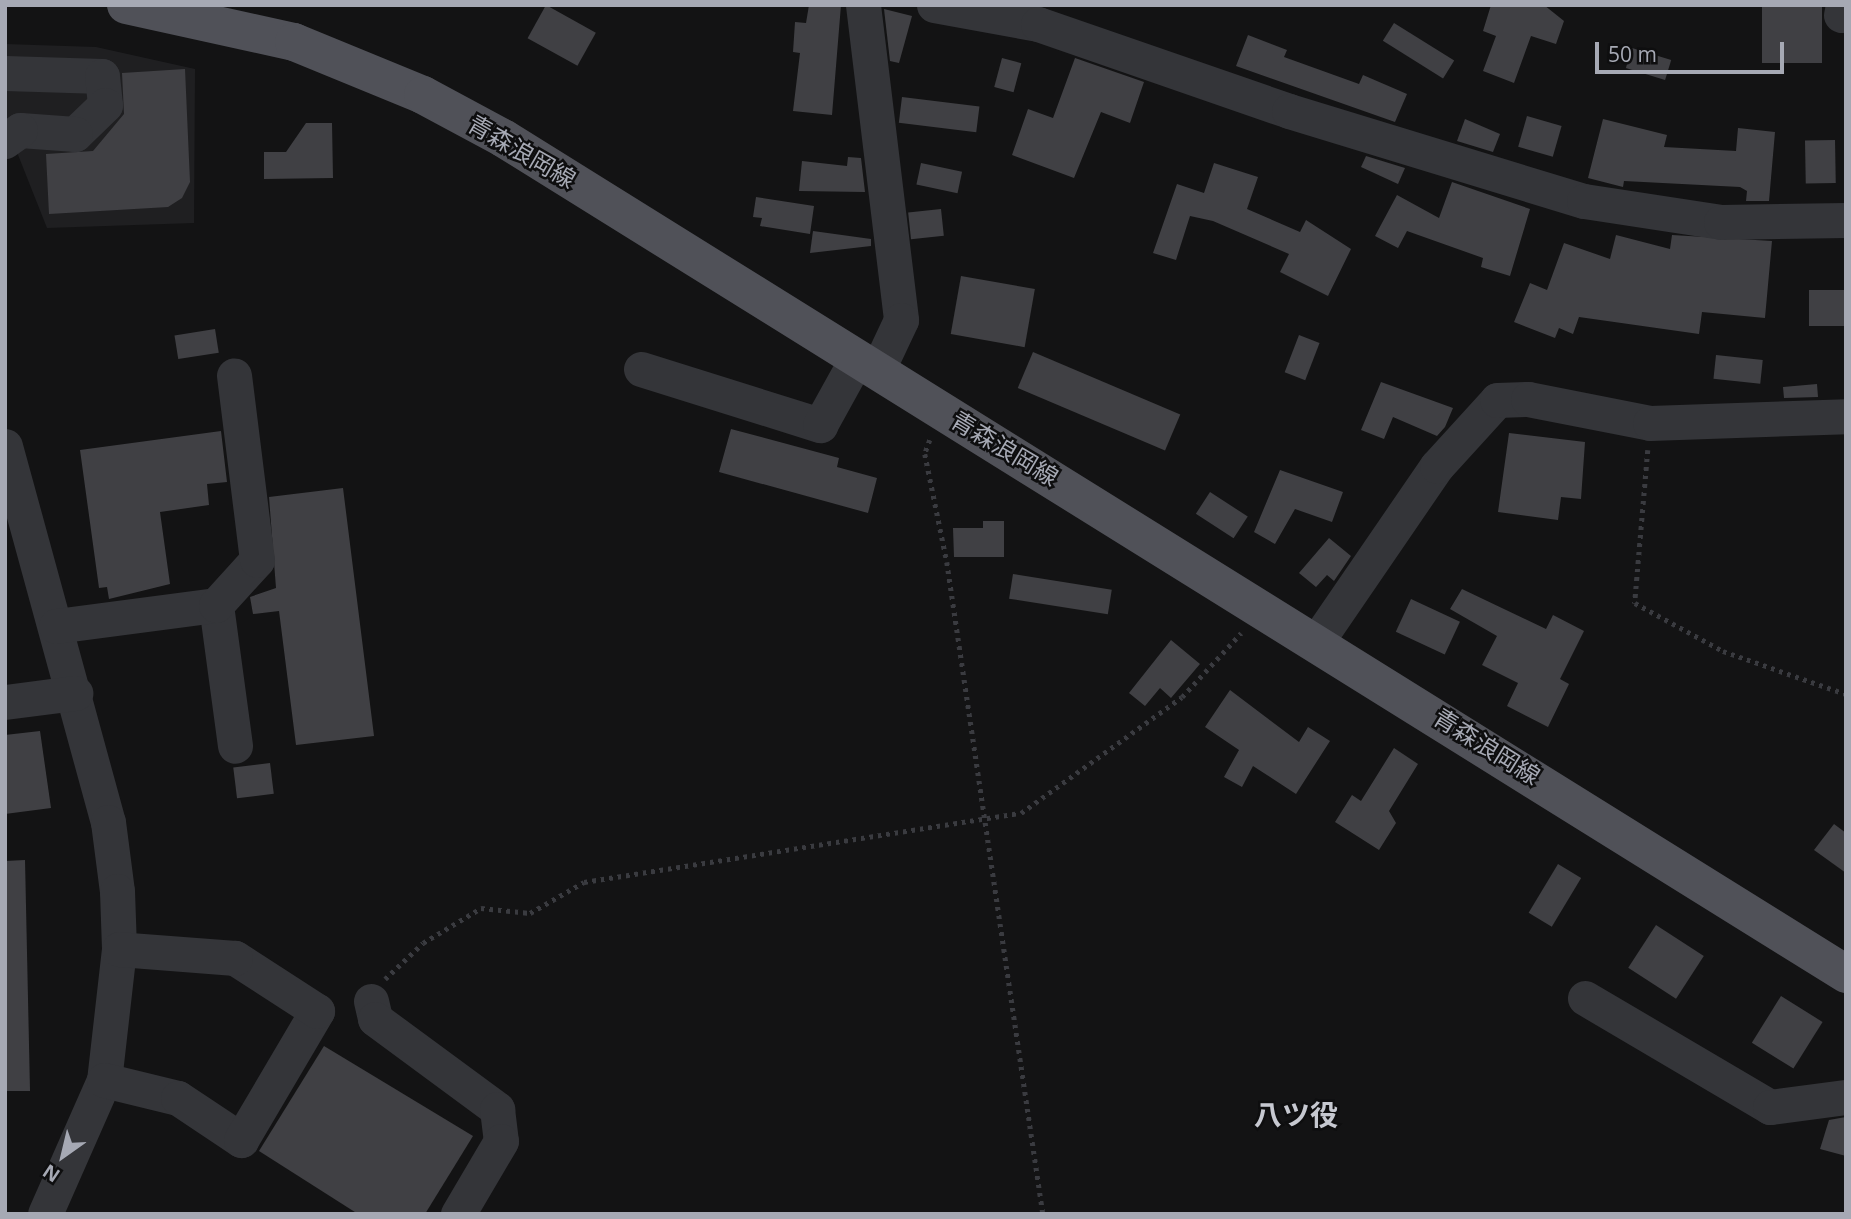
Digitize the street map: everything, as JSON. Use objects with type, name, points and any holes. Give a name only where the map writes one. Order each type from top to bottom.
[{"type":"main road","name":"青森浪岡線","points":[[127,5],[294,42],[423,95],[610,202],[867,365],[1317,641],[1846,974]]},
{"type":"street","points":[[640,369],[820,425],[901,320],[863,5]]},
{"type":"street","points":[[934,5],[1038,15],[1289,111],[1584,201],[1721,222],[1846,220]]},
{"type":"street","points":[[5,73],[103,76],[105,105],[75,134],[20,130],[5,141]]},
{"type":"street","points":[[55,626],[216,605],[257,559],[234,375]]},
{"type":"street","points":[[1317,641],[1437,466],[1497,400],[1528,399],[1650,423],[1846,415]]},
{"type":"street","points":[[5,446],[75,693],[108,822],[119,949],[104,1080],[45,1214]]},
{"type":"street","points":[[216,605],[235,746]]},
{"type":"street","points":[[5,702],[75,693]]},
{"type":"street","points":[[104,1080],[178,1098],[240,1140],[317,1011],[235,958],[119,949]]},
{"type":"street","points":[[1585,998],[1770,1107],[1846,1097]]},
{"type":"street","points":[[371,1000],[375,1019],[497,1110],[501,1141],[458,1214]]},
{"type":"path","points":[[942,410],[925,454],[984,821],[1042,1214]]},
{"type":"path","points":[[1650,423],[1635,603],[1723,651],[1846,694]]},
{"type":"path","points":[[371,1000],[414,951],[481,908],[530,913],[584,882],[984,821],[1021,813],[1054,795],[1182,697],[1230,650],[1258,606]]},
{"type":"shaded area","points":[[5,44],[96,47],[195,69],[194,223],[47,228],[5,122]]},
{"type":"building","points":[[546,5],[596,33],[577,66],[528,38]]},
{"type":"building","points":[[809,5],[841,5],[832,115],[793,111],[800,53],[793,52],[795,22],[806,23]]},
{"type":"building","points":[[1491,5],[1544,5],[1564,21],[1556,44],[1531,36],[1514,83],[1483,71],[1496,36],[1483,31]]},
{"type":"building","points":[[1762,5],[1822,5],[1822,63],[1762,63]]},
{"type":"building","points":[[884,9],[912,16],[899,63],[890,61]]},
{"type":"building","points":[[1394,23],[1454,61],[1443,78],[1383,41]]},
{"type":"building","points":[[1248,35],[1287,50],[1284,57],[1359,84],[1363,75],[1407,94],[1395,122],[1236,66]]},
{"type":"building","points":[[1632,48],[1671,60],[1665,80],[1626,68]]},
{"type":"building","points":[[1002,58],[1021,63],[1014,92],[994,87]]},
{"type":"building","points":[[1075,58],[1144,82],[1130,123],[1101,112],[1074,178],[1012,155],[1028,109],[1053,118]]},
{"type":"building","points":[[185,69],[190,182],[182,198],[168,207],[49,214],[46,154],[93,151],[124,114],[122,73]]},
{"type":"building","points":[[902,97],[979,107],[976,132],[899,123]]},
{"type":"building","points":[[1527,116],[1562,126],[1553,157],[1518,147]]},
{"type":"building","points":[[1465,119],[1500,134],[1493,152],[1457,141]]},
{"type":"building","points":[[1603,119],[1667,135],[1664,147],[1736,151],[1738,128],[1775,132],[1769,201],[1746,201],[1747,191],[1740,187],[1624,181],[1623,187],[1588,178]]},
{"type":"building","points":[[306,123],[332,123],[333,178],[264,179],[264,152],[286,152]]},
{"type":"building","points":[[1835,140],[1836,183],[1806,184],[1805,141]]},
{"type":"building","points":[[1366,156],[1405,168],[1398,184],[1361,167]]},
{"type":"building","points":[[848,157],[861,158],[865,192],[799,191],[802,161],[847,166]]},
{"type":"building","points":[[921,163],[962,172],[958,193],[916,185]]},
{"type":"building","points":[[1214,163],[1258,177],[1247,209],[1300,232],[1306,220],[1351,249],[1328,296],[1280,272],[1289,254],[1213,221],[1190,216],[1176,260],[1153,253],[1177,184],[1204,193]]},
{"type":"building","points":[[1452,182],[1530,209],[1510,276],[1481,267],[1483,258],[1407,231],[1398,248],[1375,236],[1397,195],[1439,218]]},
{"type":"building","points":[[756,197],[814,206],[810,234],[760,226],[762,218],[753,217]]},
{"type":"building","points":[[941,209],[944,236],[911,239],[908,212]]},
{"type":"building","points":[[813,231],[871,239],[871,246],[810,253]]},
{"type":"building","points":[[1616,235],[1670,249],[1672,235],[1772,241],[1765,318],[1702,312],[1699,334],[1579,317],[1573,334],[1559,328],[1555,338],[1514,322],[1530,283],[1547,290],[1564,243],[1610,259]]},
{"type":"building","points":[[961,276],[1035,289],[1025,347],[951,334]]},
{"type":"building","points":[[1809,290],[1846,290],[1846,326],[1809,326]]},
{"type":"building","points":[[215,329],[219,353],[178,359],[175,335]]},
{"type":"building","points":[[1299,335],[1320,343],[1305,380],[1285,372]]},
{"type":"building","points":[[1033,352],[1180,415],[1165,450],[1018,388]]},
{"type":"building","points":[[1716,355],[1763,360],[1760,384],[1713,379]]},
{"type":"building","points":[[1381,382],[1453,408],[1445,427],[1437,436],[1393,417],[1384,439],[1361,430]]},
{"type":"building","points":[[1817,384],[1818,397],[1784,398],[1783,387]]},
{"type":"building","points":[[731,429],[839,458],[837,467],[877,478],[868,513],[719,472]]},
{"type":"building","points":[[221,431],[227,482],[207,484],[209,505],[160,512],[170,584],[109,599],[107,587],[99,588],[80,450]]},
{"type":"building","points":[[1509,433],[1585,442],[1581,499],[1561,497],[1558,520],[1498,512]]},
{"type":"building","points":[[1280,470],[1343,492],[1332,522],[1295,509],[1275,544],[1254,532]]},
{"type":"building","points":[[343,488],[374,736],[296,745],[279,611],[253,614],[250,597],[276,588],[269,497]]},
{"type":"building","points":[[1210,492],[1248,517],[1234,538],[1196,514]]},
{"type":"building","points":[[983,521],[1004,521],[1004,557],[954,557],[953,528],[983,528]]},
{"type":"building","points":[[1329,538],[1351,556],[1334,581],[1327,575],[1316,587],[1299,573]]},
{"type":"building","points":[[1013,574],[1112,590],[1108,614],[1009,599]]},
{"type":"building","points":[[1462,589],[1546,629],[1553,615],[1584,631],[1560,679],[1569,684],[1548,727],[1507,706],[1518,683],[1482,665],[1497,636],[1450,609]]},
{"type":"building","points":[[1411,599],[1460,622],[1445,654],[1396,632]]},
{"type":"building","points":[[1171,640],[1200,664],[1171,698],[1160,688],[1145,706],[1129,693]]},
{"type":"building","points":[[1230,690],[1299,742],[1308,727],[1330,741],[1296,794],[1253,766],[1242,787],[1224,777],[1239,750],[1205,727]]},
{"type":"building","points":[[40,731],[51,808],[5,814],[5,735]]},
{"type":"building","points":[[1394,748],[1418,764],[1389,811],[1396,823],[1379,850],[1335,822],[1352,795],[1361,801]]},
{"type":"building","points":[[270,763],[274,794],[237,798],[233,768]]},
{"type":"building","points":[[1834,824],[1846,833],[1846,873],[1814,850]]},
{"type":"building","points":[[25,860],[30,1091],[5,1091],[5,861]]},
{"type":"building","points":[[1558,864],[1581,878],[1552,927],[1529,913]]},
{"type":"building","points":[[1656,925],[1704,956],[1676,999],[1628,968]]},
{"type":"building","points":[[1781,996],[1823,1022],[1793,1069],[1752,1043]]},
{"type":"building","points":[[324,1046],[473,1136],[425,1214],[358,1214],[259,1151]]},
{"type":"building","points":[[1846,1117],[1846,1156],[1820,1149],[1829,1120]]},
{"type":"district","name":"八ツ役","points":[[1296,1114]]}]
